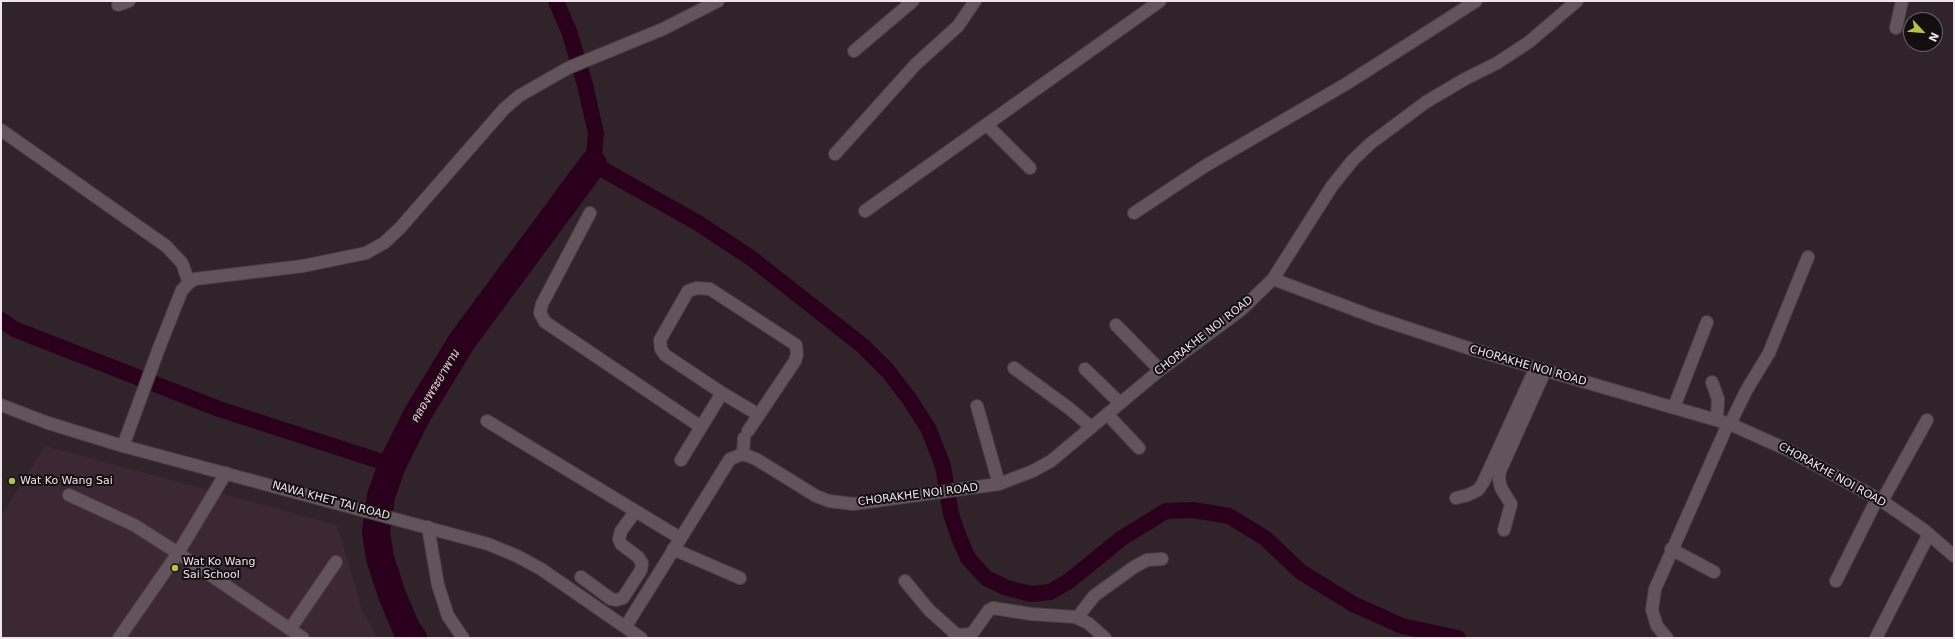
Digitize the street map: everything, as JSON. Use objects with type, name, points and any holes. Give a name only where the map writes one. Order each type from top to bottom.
[{"type":"street","points":[[118,5],[130,1]]},
{"type":"street","points":[[123,446],[133,416],[182,290],[188,283],[195,279],[303,266],[366,253],[384,243],[400,228],[504,109],[519,96],[568,68],[663,29],[718,1]]},
{"type":"street","points":[[854,51],[913,1]]},
{"type":"street","points":[[835,154],[916,64],[958,26],[975,1]]},
{"type":"street","points":[[865,211],[1160,1]]},
{"type":"street","points":[[1134,213],[1205,166],[1346,84],[1476,1]]},
{"type":"street","points":[[1273,279],[1332,186],[1353,160],[1371,143],[1426,102],[1510,55],[1529,42],[1577,1]]},
{"type":"street","points":[[1896,28],[1902,1]]},
{"type":"street","points":[[987,125],[1030,168]]},
{"type":"street","points":[[1,130],[166,246],[182,262],[188,283]]},
{"type":"street","points":[[590,213],[542,304],[540,313],[545,322],[701,427]]},
{"type":"street","points":[[1667,638],[1657,626],[1652,610],[1655,589],[1725,423],[1769,353],[1808,257]]},
{"type":"street","name":"CHORAKHE NOI ROAD","points":[[743,454],[756,459],[816,496],[829,502],[854,504],[999,484],[1033,471],[1051,461],[1160,370],[1241,310],[1273,279],[1381,319],[1540,370],[1674,407],[1725,423],[1788,450],[1880,500],[1929,534],[1954,556]]},
{"type":"street","points":[[626,626],[730,459],[743,454],[746,435],[795,361],[797,354],[796,345],[710,288],[697,288],[688,291],[660,340],[661,349],[665,355],[722,393],[759,415]]},
{"type":"street","points":[[1674,407],[1707,322]]},
{"type":"street","points":[[1116,325],[1160,370]]},
{"type":"street","points":[[1014,368],[1070,409],[1091,427]]},
{"type":"street","points":[[1085,369],[1120,403]]},
{"type":"street","points":[[1456,498],[1468,495],[1478,490],[1483,483],[1540,370]]},
{"type":"street","points":[[1504,530],[1511,504],[1501,488],[1499,479],[1500,471],[1540,370]]},
{"type":"street","points":[[1712,382],[1725,423]]},
{"type":"street","points":[[681,460],[722,393]]},
{"type":"street","name":"NAWA KHET TAI ROAD","points":[[1,405],[48,423],[123,446],[488,544],[518,556],[541,569],[626,626],[641,638]]},
{"type":"street","points":[[977,406],[999,484]]},
{"type":"street","points":[[1107,414],[1139,448]]},
{"type":"street","points":[[1836,581],[1926,420]]},
{"type":"street","points":[[487,421],[680,538]]},
{"type":"street","points":[[119,638],[178,553],[226,473]]},
{"type":"street","points":[[69,495],[134,525],[303,638]]},
{"type":"street","points":[[581,577],[611,599],[616,600],[623,598],[641,570],[642,563],[638,557],[621,544],[619,539],[621,531],[635,512]]},
{"type":"street","points":[[428,527],[438,585],[448,616],[463,638]]},
{"type":"street","points":[[1876,638],[1929,534]]},
{"type":"street","points":[[673,549],[740,578]]},
{"type":"street","points":[[1671,549],[1714,572]]},
{"type":"street","points":[[1077,618],[1094,596],[1134,567],[1147,560],[1162,559]]},
{"type":"street","points":[[290,629],[336,562]]},
{"type":"street","points":[[905,581],[929,610],[956,636],[971,634],[979,635],[989,610],[993,608],[1031,614],[1077,618],[1088,623],[1105,638]]},
{"type":"shaded area","name":"Wat Ko Wang Sai School","points":[[45,446],[337,525],[362,610],[378,638],[1,638],[1,516]]},
{"type":"waterway","points":[[556,1],[569,31],[585,85],[596,133],[593,164],[698,223],[751,258],[863,346],[888,371],[910,400],[928,428],[943,466],[951,514],[958,535],[968,558],[986,578],[1007,588],[1031,594],[1050,592],[1069,581],[1122,538],[1166,511],[1193,510],[1229,516],[1265,538],[1301,572],[1353,604],[1402,626],[1458,638]]},
{"type":"waterway","name":"คลองพระยาพาน","points":[[413,638],[406,628],[392,595],[380,558],[376,532],[381,496],[392,465],[417,415],[462,341],[593,164]]},
{"type":"waterway","points":[[1,320],[14,329],[219,409],[392,465]]},
{"type":"place","name":"Wat Ko Wang Sai","points":[[12,481]]},
{"type":"place","name":"Wat Ko Wang Sai School","points":[[175,568]]}]
